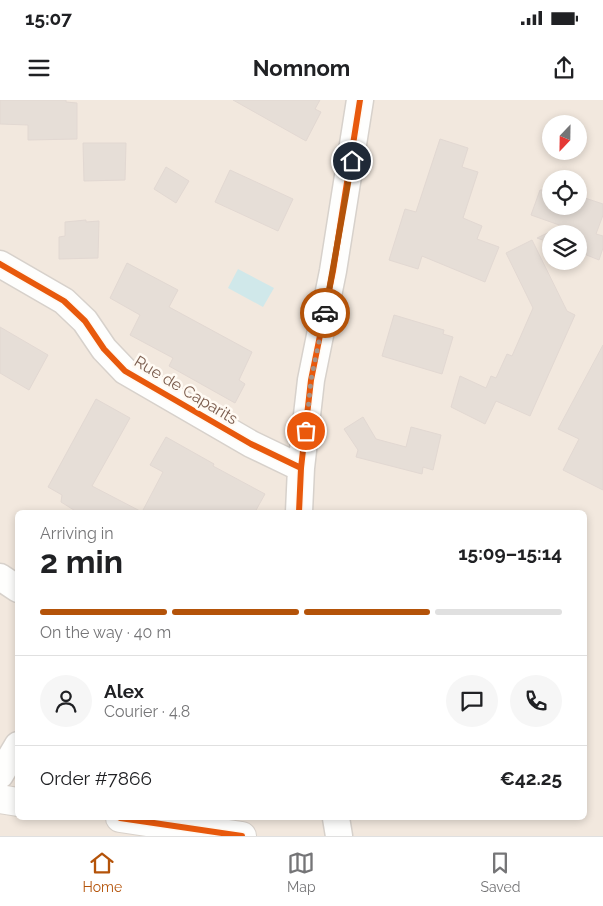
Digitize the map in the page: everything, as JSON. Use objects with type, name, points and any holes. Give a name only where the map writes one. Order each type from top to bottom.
[{"type":"street","points":[[298,510],[311,380],[334,262],[360,100]]},
{"type":"street","name":"Rue de Caparits","points":[[0,264],[64,301],[85,321],[104,349],[125,371],[251,444],[302,468]]},
{"type":"street","points":[[0,577],[15,587]]},
{"type":"street","points":[[0,775],[15,750]]},
{"type":"street","points":[[0,799],[15,802]]},
{"type":"street","points":[[134,820],[242,836]]},
{"type":"street","points":[[336,820],[339,836]]},
{"type":"shaded area","points":[[0,100],[603,100],[603,836],[0,836]]},
{"type":"water","points":[[238,269],[274,288],[263,307],[228,288]]},
{"type":"building","points":[[0,100],[66,100],[66,102],[77,103],[77,139],[28,140],[28,125],[0,124]]},
{"type":"building","points":[[233,100],[320,100],[315,109],[321,112],[306,141]]},
{"type":"building","points":[[440,139],[468,148],[462,167],[478,172],[463,218],[482,226],[477,239],[499,247],[485,282],[422,256],[418,269],[389,260],[405,209],[416,212]]},
{"type":"building","points":[[83,143],[126,143],[125,180],[84,181]]},
{"type":"building","points":[[166,167],[189,181],[176,203],[154,189]]},
{"type":"building","points":[[230,170],[293,199],[278,231],[215,202]]},
{"type":"building","points":[[540,190],[542,190],[542,215],[587,215],[587,199],[603,204],[603,215],[596,234],[603,236],[603,248],[599,260],[587,255],[587,225],[559,225],[531,215]]},
{"type":"building","points":[[86,220],[86,222],[99,221],[98,258],[59,259],[59,237],[65,236],[65,222]]},
{"type":"building","points":[[532,240],[542,260],[542,270],[547,270],[567,311],[575,315],[530,416],[496,401],[485,424],[451,407],[460,376],[486,388],[491,376],[496,378],[507,354],[512,356],[533,308],[506,253]]},
{"type":"building","points":[[127,263],[178,290],[169,307],[252,352],[239,380],[245,384],[235,403],[169,366],[173,358],[130,335],[140,315],[110,298]]},
{"type":"building","points":[[394,315],[444,330],[443,334],[453,337],[442,374],[382,356]]},
{"type":"building","points":[[0,327],[48,355],[29,390],[0,373]]},
{"type":"building","points":[[603,345],[603,490],[563,470],[579,439],[558,429]]},
{"type":"building","points":[[96,399],[130,418],[92,486],[138,510],[74,510],[61,502],[62,495],[48,487]]},
{"type":"building","points":[[363,417],[376,439],[406,447],[411,427],[441,435],[433,470],[423,467],[422,474],[356,457],[358,450],[344,429]]},
{"type":"building","points":[[166,437],[214,464],[213,466],[265,494],[256,510],[143,510],[163,472],[150,465]]},
{"type":"cycle path","points":[[299,510],[301,468],[311,380],[333,271],[360,100]]},
{"type":"cycle path","points":[[0,264],[64,301],[85,321],[104,349],[125,371],[251,444],[301,468]]},
{"type":"cycle path","points":[[134,820],[242,836]]},
{"type":"way so far","points":[[306,431],[311,380],[325,313]]},
{"type":"route","points":[[325,313],[352,161]]}]
